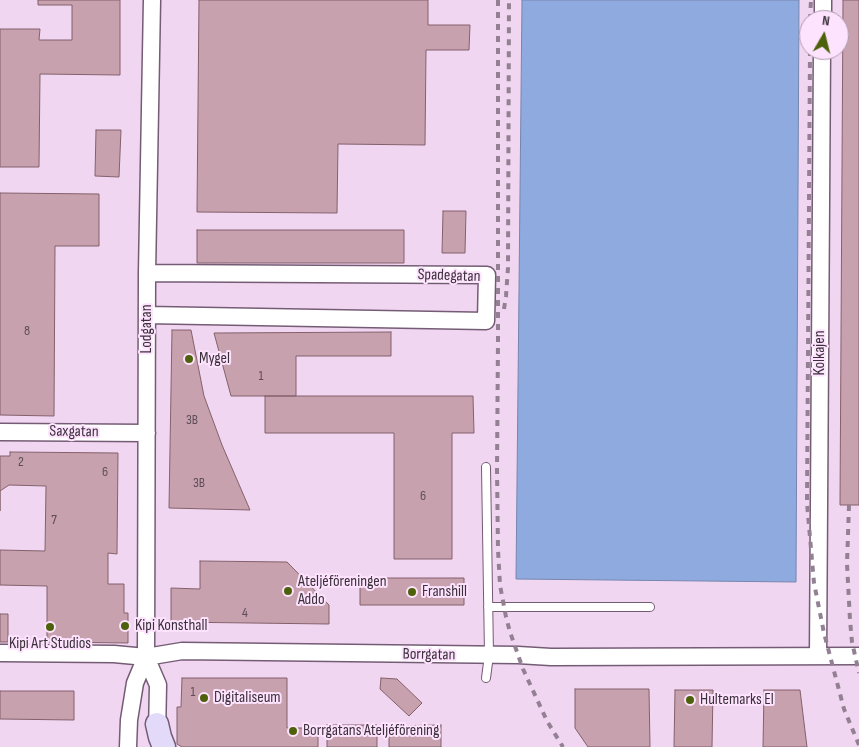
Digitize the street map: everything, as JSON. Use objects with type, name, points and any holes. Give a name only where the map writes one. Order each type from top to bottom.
[{"type":"main road","points":[[157,724],[164,747]]},
{"type":"street","name":"Lodgatan","points":[[128,747],[129,720],[135,684],[146,657],[147,273],[152,0]]},
{"type":"street","name":"Kolkajen","points":[[818,656],[822,60]]},
{"type":"street","name":"Spadegatan","points":[[147,273],[487,275],[486,321],[147,315]]},
{"type":"street","name":"Saxgatan","points":[[0,432],[147,433]]},
{"type":"street","name":"Borrgatan","points":[[0,652],[114,654],[146,657],[182,651],[551,657],[859,656]]},
{"type":"street","name":"Lodgatan","points":[[146,657],[158,685],[157,747]]},
{"type":"street","points":[[135,684],[139,700],[139,747]]},
{"type":"lane","points":[[486,467],[489,655],[486,678]]},
{"type":"lane","points":[[488,607],[650,607]]},
{"type":"water","points":[[522,0],[799,0],[796,582],[516,579]]},
{"type":"building","points":[[38,0],[120,0],[120,75],[40,74],[39,167],[0,167],[0,29],[40,29],[39,40],[72,40],[72,5],[38,5]]},
{"type":"building","points":[[199,0],[428,0],[428,25],[470,25],[469,50],[426,50],[425,145],[338,144],[337,213],[197,212]]},
{"type":"building","points":[[843,0],[859,0],[859,505],[840,505],[843,60],[849,60],[849,10],[843,10]]},
{"type":"building","points":[[96,130],[121,130],[119,177],[95,176]]},
{"type":"building","points":[[0,193],[99,194],[99,246],[55,246],[54,416],[0,415]]},
{"type":"building","points":[[443,211],[466,211],[465,253],[442,253]]},
{"type":"building","points":[[197,230],[404,230],[404,263],[197,263]]},
{"type":"building","points":[[172,330],[191,330],[204,396],[222,445],[250,510],[169,508]]},
{"type":"building","points":[[391,332],[391,356],[296,356],[296,396],[231,396],[214,333]]},
{"type":"building","points":[[265,396],[473,396],[474,433],[452,433],[452,559],[394,559],[394,433],[265,433]]},
{"type":"building","points":[[10,452],[118,453],[117,554],[108,553],[108,584],[124,584],[124,613],[128,613],[128,643],[47,642],[47,586],[0,585],[0,550],[45,551],[46,486],[9,485],[0,491],[0,456],[10,456]]},
{"type":"building","points":[[200,561],[287,562],[329,605],[329,624],[171,622],[171,588],[200,589]]},
{"type":"building","name":"Franshill","points":[[360,578],[464,578],[464,605],[360,605]]},
{"type":"building","points":[[0,614],[8,614],[8,642],[0,642]]},
{"type":"building","points":[[182,678],[287,678],[287,728],[318,728],[318,747],[182,747],[177,744],[177,707],[181,707]]},
{"type":"building","points":[[381,678],[397,679],[422,703],[409,716],[380,689]]},
{"type":"building","points":[[575,689],[649,689],[650,747],[588,747],[575,728]]},
{"type":"building","points":[[675,690],[713,690],[712,747],[674,747]]},
{"type":"building","points":[[764,690],[800,690],[807,747],[763,747]]},
{"type":"building","points":[[0,691],[74,691],[74,720],[0,719]]},
{"type":"building","points":[[327,725],[377,725],[377,747],[327,747]]},
{"type":"building","points":[[441,725],[441,747],[389,747],[389,726]]},
{"type":"railway","points":[[498,0],[497,469],[500,585],[510,632],[523,669],[547,721],[563,747]]},
{"type":"railway","points":[[504,309],[508,268],[509,0]]},
{"type":"railway","points":[[810,10],[811,0]]},
{"type":"railway","points":[[810,60],[807,503],[814,583],[824,633],[844,709],[859,745]]},
{"type":"railway","points":[[849,505],[847,564],[850,620],[852,642],[859,673]]},
{"type":"place","name":"Mygel","points":[[189,359]]},
{"type":"place","name":"Ateljéföreningen Addo","points":[[288,591]]},
{"type":"place","name":"Franshill","points":[[412,592]]},
{"type":"place","name":"Kipi Konsthall","points":[[125,626]]},
{"type":"place","name":"Kipi Art Studios","points":[[50,627]]},
{"type":"place","name":"Digitaliseum","points":[[204,698]]},
{"type":"place","name":"Hultemarks El","points":[[690,700]]},
{"type":"place","name":"Borrgatans Ateljéförening","points":[[293,731]]}]
